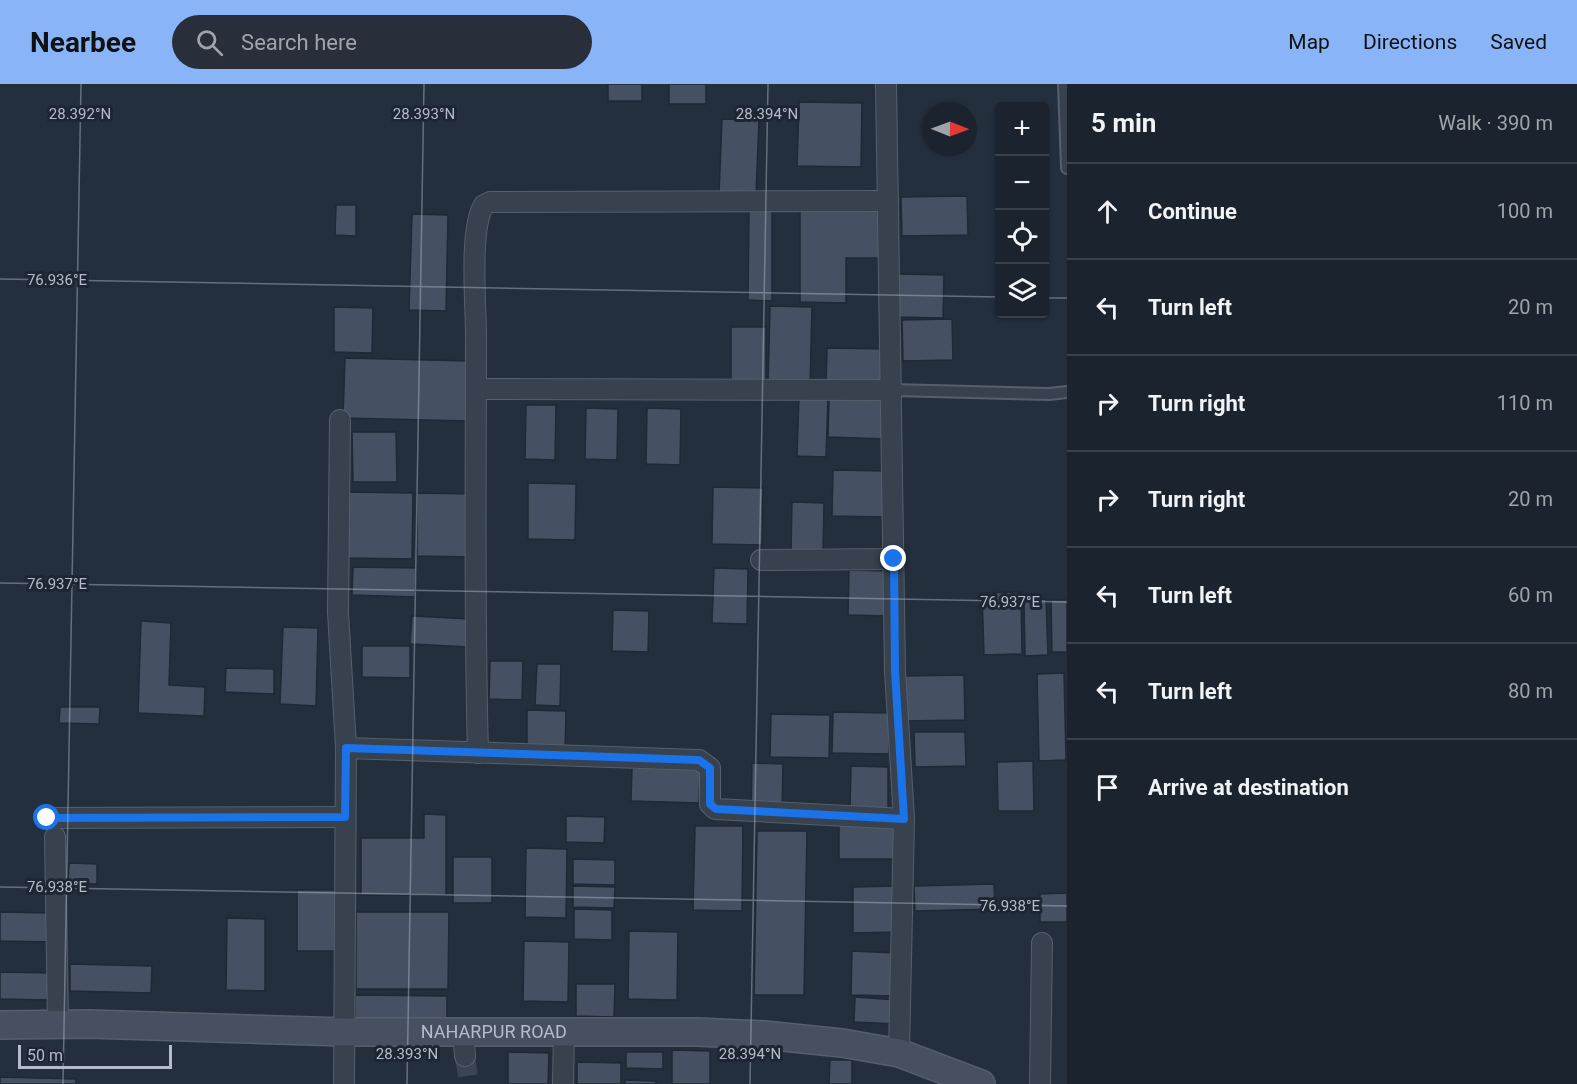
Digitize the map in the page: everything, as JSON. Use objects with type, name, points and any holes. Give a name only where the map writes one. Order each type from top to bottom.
[{"type":"street","points":[[886,84],[893,390],[895,671],[904,819],[899,1053]]},
{"type":"street","points":[[478,753],[474,645],[475,268],[478,219],[484,205],[490,202],[888,201]]},
{"type":"street","points":[[476,389],[893,390]]},
{"type":"street","points":[[340,420],[338,612],[346,748],[344,1084]]},
{"type":"street","points":[[761,560],[894,559]]},
{"type":"street","points":[[346,748],[699,760],[710,768],[710,804],[716,809],[904,819]]},
{"type":"street","points":[[47,818],[345,817]]},
{"type":"street","points":[[55,837],[58,1024]]},
{"type":"street","points":[[1040,1084],[1042,943]]},
{"type":"street","name":"NAHARPUR ROAD","points":[[0,1025],[58,1024],[345,1032],[464,1044],[564,1031],[764,1035],[842,1043],[899,1053],[981,1084]]},
{"type":"street","points":[[563,1084],[564,1031]]},
{"type":"lane","points":[[1064,84],[1067,168]]},
{"type":"lane","points":[[893,390],[1049,394],[1067,392]]},
{"type":"building","points":[[608,84],[642,84],[642,101],[608,101]]},
{"type":"building","points":[[669,84],[706,84],[706,104],[669,104]]},
{"type":"building","points":[[799,102],[862,103],[861,167],[797,166]]},
{"type":"building","points":[[722,119],[759,120],[756,195],[719,194]]},
{"type":"building","points":[[967,196],[968,235],[902,236],[901,197]]},
{"type":"building","points":[[336,205],[356,205],[356,236],[335,235]]},
{"type":"building","points":[[800,209],[879,209],[879,258],[846,258],[846,303],[800,302]]},
{"type":"building","points":[[749,210],[772,210],[772,301],[748,300]]},
{"type":"building","points":[[412,214],[448,215],[446,311],[409,310]]},
{"type":"building","points":[[897,274],[944,275],[943,318],[896,317]]},
{"type":"building","points":[[770,306],[812,307],[810,387],[768,386]]},
{"type":"building","points":[[334,307],[373,308],[372,353],[334,352]]},
{"type":"building","points":[[952,319],[953,360],[903,361],[902,320]]},
{"type":"building","points":[[731,327],[766,327],[766,386],[731,386]]},
{"type":"building","points":[[827,348],[887,349],[886,387],[826,385]]},
{"type":"building","points":[[345,358],[470,361],[468,421],[343,418]]},
{"type":"building","points":[[799,395],[828,396],[826,457],[797,456]]},
{"type":"building","points":[[829,399],[888,400],[887,439],[828,437]]},
{"type":"building","points":[[526,405],[556,405],[555,460],[525,459]]},
{"type":"building","points":[[586,408],[618,409],[617,460],[585,459]]},
{"type":"building","points":[[647,408],[681,409],[680,465],[646,464]]},
{"type":"building","points":[[352,432],[396,432],[397,482],[353,482]]},
{"type":"building","points":[[833,470],[886,471],[884,517],[832,516]]},
{"type":"building","points":[[528,483],[576,484],[575,540],[528,539]]},
{"type":"building","points":[[713,487],[763,488],[762,545],[712,544]]},
{"type":"building","points":[[348,492],[413,493],[412,559],[348,558]]},
{"type":"building","points":[[417,493],[473,494],[473,557],[417,556]]},
{"type":"building","points":[[792,502],[824,503],[823,553],[791,552]]},
{"type":"building","points":[[353,567],[416,568],[415,597],[352,595]]},
{"type":"building","points":[[714,568],[748,569],[747,624],[712,623]]},
{"type":"building","points":[[849,570],[889,571],[889,616],[848,615]]},
{"type":"building","points":[[1021,592],[1022,654],[984,655],[982,593]]},
{"type":"building","points":[[1046,599],[1048,655],[1025,656],[1024,600]]},
{"type":"building","points":[[1051,600],[1067,600],[1067,652],[1052,652]]},
{"type":"building","points":[[613,610],[649,611],[648,652],[612,651]]},
{"type":"building","points":[[412,616],[471,619],[470,647],[410,644]]},
{"type":"building","points":[[141,621],[171,623],[169,685],[205,687],[204,716],[138,713]]},
{"type":"building","points":[[283,627],[318,628],[316,706],[280,704]]},
{"type":"building","points":[[362,646],[410,646],[410,678],[362,677]]},
{"type":"building","points":[[490,661],[523,661],[522,700],[489,699]]},
{"type":"building","points":[[537,664],[561,664],[560,706],[535,705]]},
{"type":"building","points":[[226,668],[274,669],[274,694],[225,692]]},
{"type":"building","points":[[1064,673],[1066,760],[1039,761],[1037,674]]},
{"type":"building","points":[[964,675],[965,720],[906,721],[905,676]]},
{"type":"building","points":[[60,707],[100,707],[99,724],[59,723]]},
{"type":"building","points":[[527,710],[566,711],[565,753],[527,752]]},
{"type":"building","points":[[833,712],[890,713],[889,754],[832,753]]},
{"type":"building","points":[[771,714],[830,715],[829,758],[770,757]]},
{"type":"building","points":[[914,732],[965,732],[966,766],[915,767]]},
{"type":"building","points":[[1033,761],[1034,811],[998,811],[997,762]]},
{"type":"building","points":[[752,763],[783,764],[782,810],[751,809]]},
{"type":"building","points":[[851,766],[888,767],[888,809],[850,809]]},
{"type":"building","points":[[632,768],[700,769],[699,803],[631,801]]},
{"type":"building","points":[[424,814],[446,815],[446,895],[361,895],[361,838],[424,838]]},
{"type":"building","points":[[566,816],[605,817],[604,843],[566,842]]},
{"type":"building","points":[[839,822],[899,822],[899,859],[839,859]]},
{"type":"building","points":[[695,826],[743,826],[742,911],[693,910]]},
{"type":"building","points":[[757,831],[807,831],[804,995],[754,995]]},
{"type":"building","points":[[526,848],[567,849],[566,918],[525,917]]},
{"type":"building","points":[[453,857],[492,857],[492,903],[453,903]]},
{"type":"building","points":[[573,859],[615,860],[615,885],[573,884]]},
{"type":"building","points":[[69,863],[97,864],[97,884],[68,883]]},
{"type":"building","points":[[994,884],[995,909],[915,911],[914,886]]},
{"type":"building","points":[[573,886],[615,887],[614,908],[573,907]]},
{"type":"building","points":[[896,886],[897,932],[853,933],[853,887]]},
{"type":"building","points":[[297,890],[340,890],[340,951],[297,951]]},
{"type":"building","points":[[1067,893],[1067,922],[1040,922],[1040,894]]},
{"type":"building","points":[[574,909],[612,910],[612,940],[574,939]]},
{"type":"building","points":[[0,912],[51,913],[50,942],[0,941]]},
{"type":"building","points":[[356,912],[449,912],[448,989],[356,989]]},
{"type":"building","points":[[227,918],[265,919],[265,991],[226,990]]},
{"type":"building","points":[[629,931],[678,932],[677,1000],[628,999]]},
{"type":"building","points":[[524,941],[569,942],[568,1002],[523,1001]]},
{"type":"building","points":[[852,951],[896,953],[895,996],[851,995]]},
{"type":"building","points":[[70,964],[152,966],[151,993],[70,991]]},
{"type":"building","points":[[0,972],[52,973],[52,1000],[0,999]]},
{"type":"building","points":[[576,984],[615,984],[614,1017],[576,1016]]},
{"type":"building","points":[[355,995],[447,996],[447,1018],[355,1018]]},
{"type":"building","points":[[855,997],[897,1000],[895,1024],[854,1022]]},
{"type":"building","points":[[672,1050],[710,1051],[710,1084],[672,1084]]},
{"type":"building","points":[[508,1052],[549,1053],[548,1084],[508,1084]]},
{"type":"building","points":[[626,1052],[663,1052],[663,1069],[626,1068]]},
{"type":"building","points":[[830,1060],[852,1060],[852,1084],[829,1084]]},
{"type":"building","points":[[577,1062],[621,1063],[621,1084],[577,1084]]},
{"type":"building","points":[[0,1077],[76,1079],[76,1084],[0,1084]]},
{"type":"building","points":[[625,1080],[656,1081],[656,1084],[625,1084]]},
{"type":"tunnel","points":[[465,1056],[469,1084]]},
{"type":"route","points":[[47,818],[345,817],[346,748],[699,760],[704,761],[710,768],[711,808],[904,819],[895,671],[894,559]]}]
